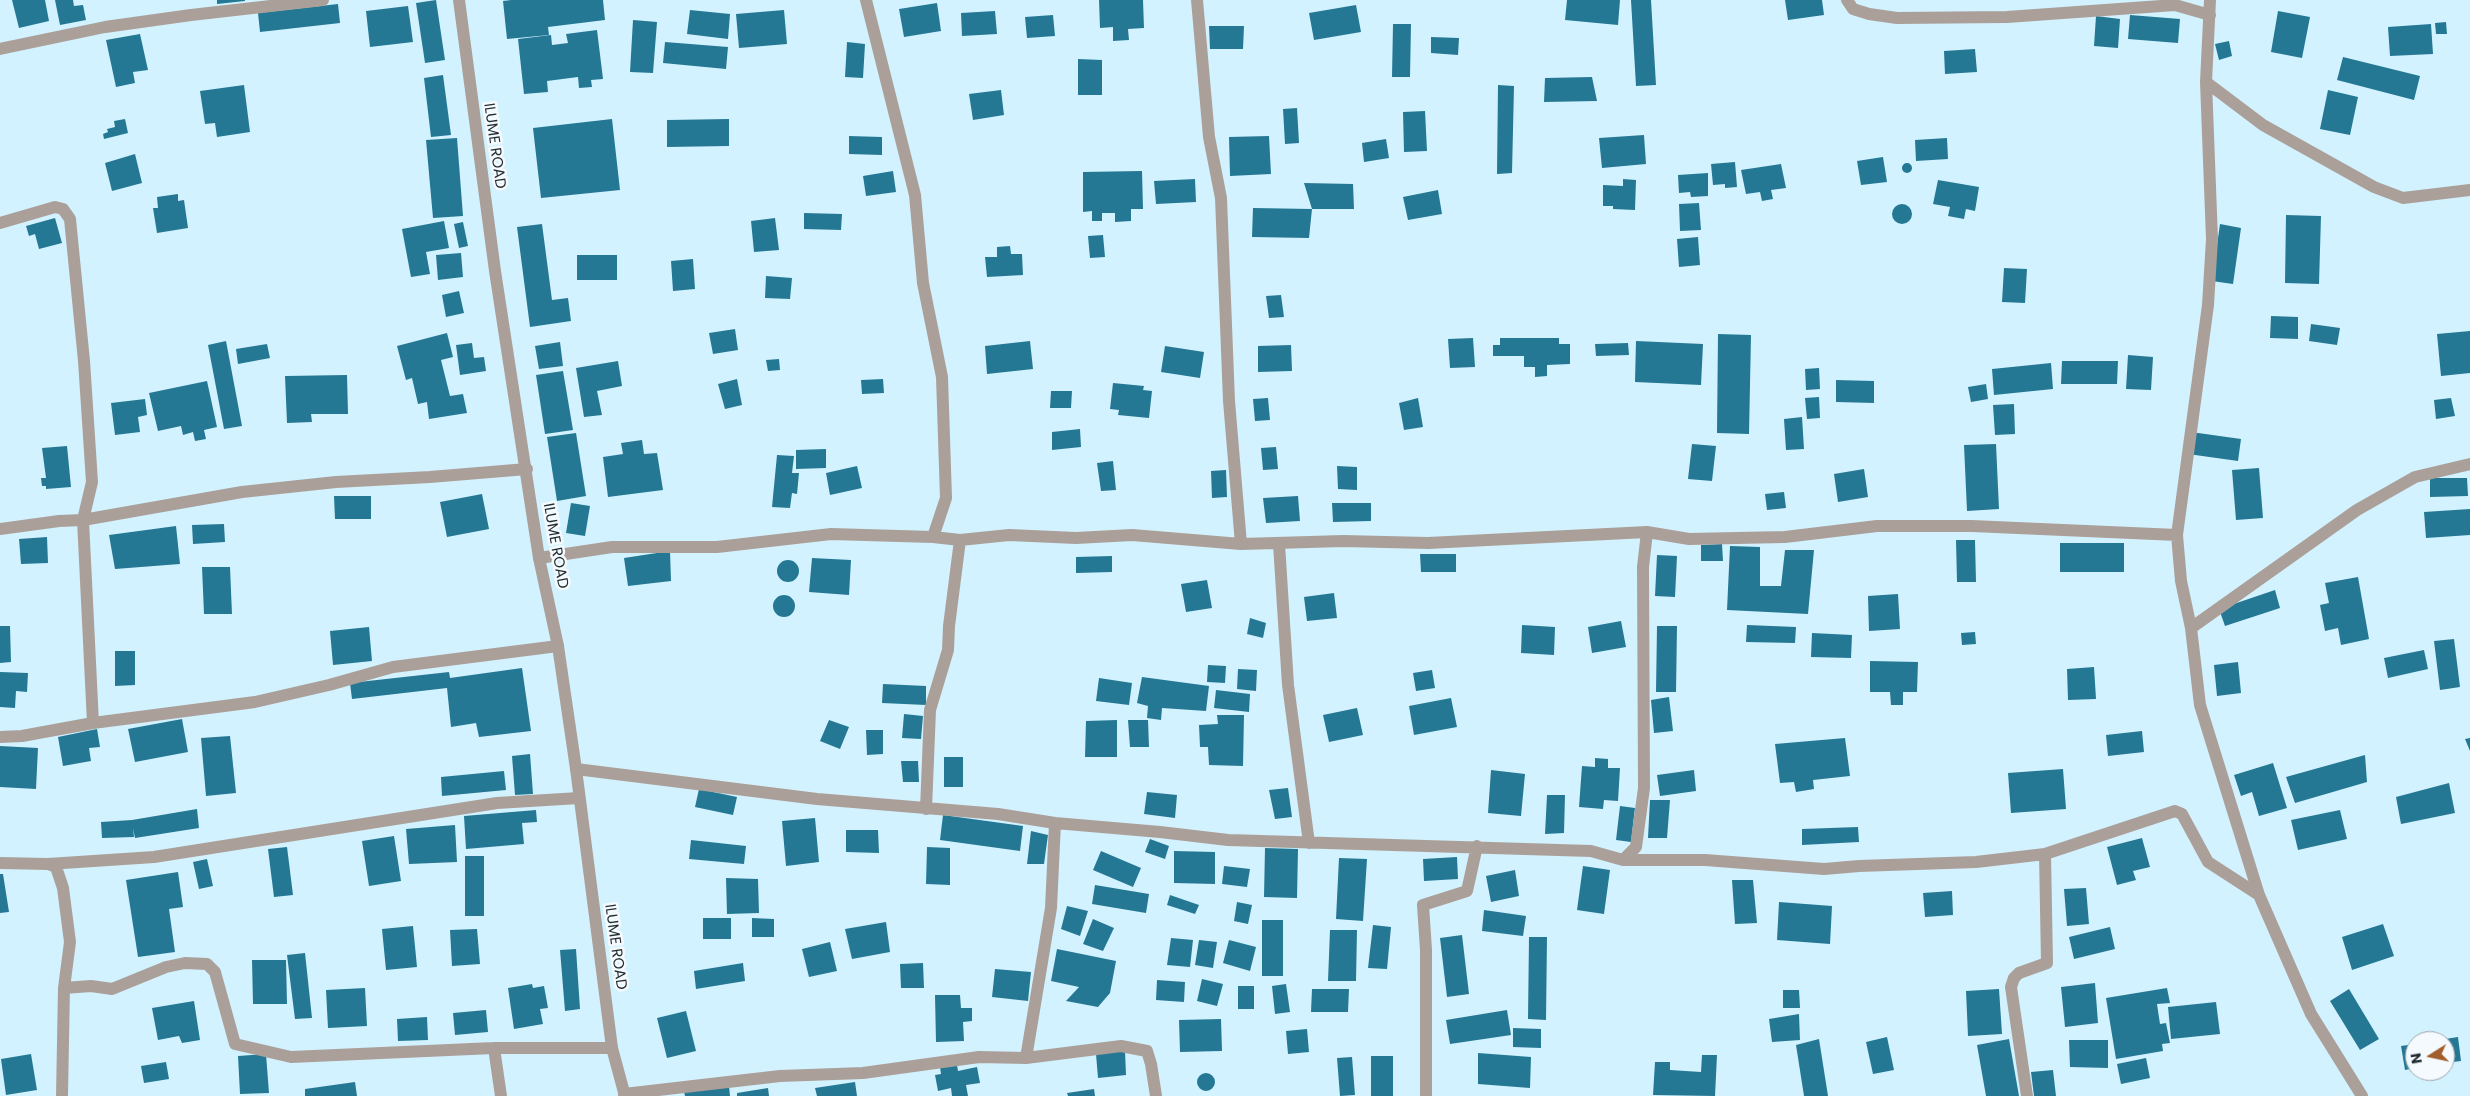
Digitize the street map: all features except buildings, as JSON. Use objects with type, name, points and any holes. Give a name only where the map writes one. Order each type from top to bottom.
[{"type":"street","points":[[0,49],[105,27],[218,11],[323,0]]},
{"type":"street","name":"ILUME ROAD","points":[[459,0],[495,271],[527,469],[539,558],[558,646],[576,769],[612,1048],[624,1095]]},
{"type":"street","points":[[866,0],[915,195],[924,283],[942,377],[946,498],[932,537]]},
{"type":"street","points":[[1197,0],[1209,137],[1220,198],[1229,401],[1241,544]]},
{"type":"street","points":[[1847,0],[1854,9],[1869,14],[1897,18],[2006,17],[2172,2],[2210,14]]},
{"type":"street","points":[[2210,0],[2206,82],[2212,239],[2208,305],[2177,535],[2181,581],[2191,628],[2200,705],[2259,895],[2311,1014],[2362,1096]]},
{"type":"street","points":[[2206,82],[2263,125],[2374,187],[2403,198],[2470,190]]},
{"type":"street","points":[[0,223],[56,207],[63,209],[70,219],[84,361],[92,482],[83,520],[94,723]]},
{"type":"street","points":[[2191,628],[2357,510],[2415,477],[2470,464]]},
{"type":"street","points":[[0,529],[83,520],[242,492],[336,482],[527,469]]},
{"type":"street","points":[[539,558],[612,547],[717,547],[831,534],[932,537],[960,540],[1009,534],[1076,538],[1132,535],[1241,544],[1343,541],[1428,543],[1648,532],[1689,539],[1785,537],[1877,526],[1972,526],[2177,535]]},
{"type":"street","points":[[1623,860],[1636,847],[1644,788],[1643,567],[1648,532]]},
{"type":"street","points":[[926,809],[930,710],[948,650],[949,626],[960,540]]},
{"type":"street","points":[[1279,544],[1288,684],[1309,843]]},
{"type":"street","points":[[0,737],[22,736],[94,723],[255,702],[329,685],[393,667],[558,646]]},
{"type":"street","points":[[576,769],[710,787],[926,809],[998,814],[1055,823],[1228,840],[1477,846],[1591,851],[1623,860],[1705,860],[1824,869],[1976,862],[2045,854],[2175,811],[2182,814],[2208,862],[2259,895]]},
{"type":"street","points":[[0,863],[48,864],[154,856],[497,803],[579,798]]},
{"type":"street","points":[[1026,1058],[1051,908],[1055,823]]},
{"type":"street","points":[[1426,1096],[1426,950],[1423,905],[1467,891],[1477,846]]},
{"type":"street","points":[[2027,1096],[2011,987],[2014,978],[2020,973],[2047,963],[2045,854]]},
{"type":"street","points":[[48,864],[56,867],[62,888],[70,942],[64,988],[62,1096]]},
{"type":"street","points":[[64,988],[91,986],[112,989],[166,967],[185,963],[207,964],[215,972],[233,1040],[238,1046],[291,1057],[494,1048],[612,1048]]},
{"type":"street","points":[[624,1095],[780,1076],[863,1073],[979,1057],[1026,1058],[1121,1046],[1141,1050],[1149,1056],[1156,1096]]},
{"type":"street","points":[[494,1048],[501,1096]]}]
